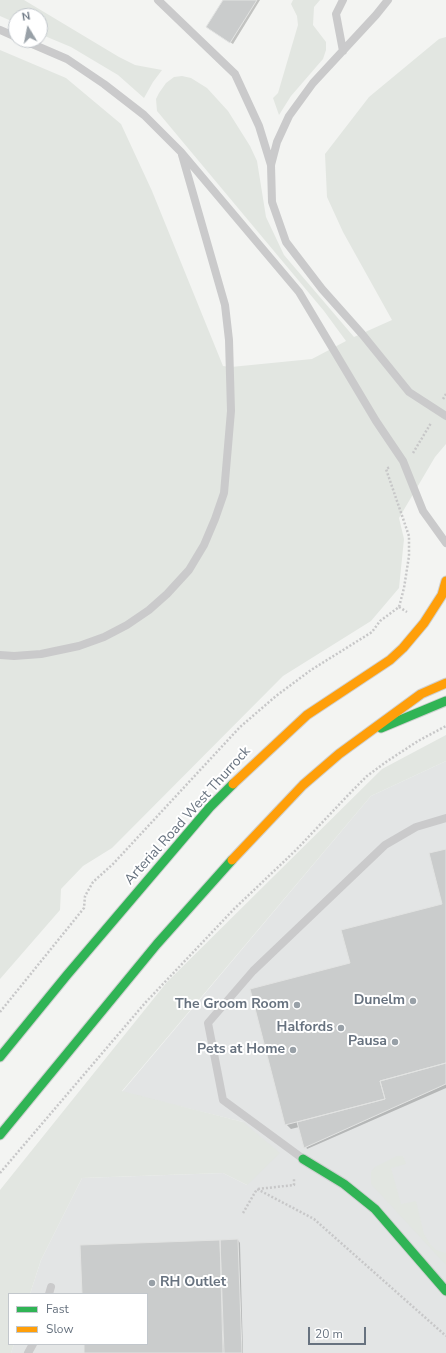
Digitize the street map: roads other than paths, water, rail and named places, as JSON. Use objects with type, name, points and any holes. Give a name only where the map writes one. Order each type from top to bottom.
[{"type":"main road","name":"Arterial Road West Thurrock","points":[[0,1057],[67,975],[210,807],[261,756],[308,715],[390,660],[403,648],[415,635],[438,600],[446,582]]},
{"type":"main road","points":[[0,1135],[152,950],[213,880],[303,785],[364,735],[421,694],[446,683]]},
{"type":"main road","points":[[364,735],[446,700]]},
{"type":"main road","points":[[303,1159],[344,1184],[375,1209],[446,1291]]},
{"type":"lane","points":[[343,0],[336,14],[343,51]]},
{"type":"lane","points":[[271,165],[277,142],[289,116],[313,83],[388,0]]},
{"type":"lane","points":[[160,1],[235,74],[259,126],[271,165],[272,202],[286,242],[322,289],[362,334],[409,392],[437,412],[446,416]]},
{"type":"lane","points":[[42,48],[67,59],[104,84],[144,115],[181,152],[299,292],[376,421],[402,461],[423,510],[446,543]]},
{"type":"lane","points":[[0,654],[14,656],[41,654],[79,646],[104,637],[127,625],[149,610],[167,594],[188,570],[204,544],[215,519],[224,493],[231,411],[229,340],[225,305],[181,152]]},
{"type":"lane","points":[[303,1159],[223,1100],[208,1023],[253,971],[385,845],[416,827],[446,818]]},
{"type":"place","name":"Dunelm","points":[[413,1001]]},
{"type":"place","name":"The Groom Room","points":[[297,1005]]},
{"type":"place","name":"Halfords","points":[[341,1028]]},
{"type":"place","name":"Pausa","points":[[395,1042]]},
{"type":"place","name":"Pets at Home","points":[[293,1050]]},
{"type":"place","name":"RH Outlet","points":[[152,1283]]}]
